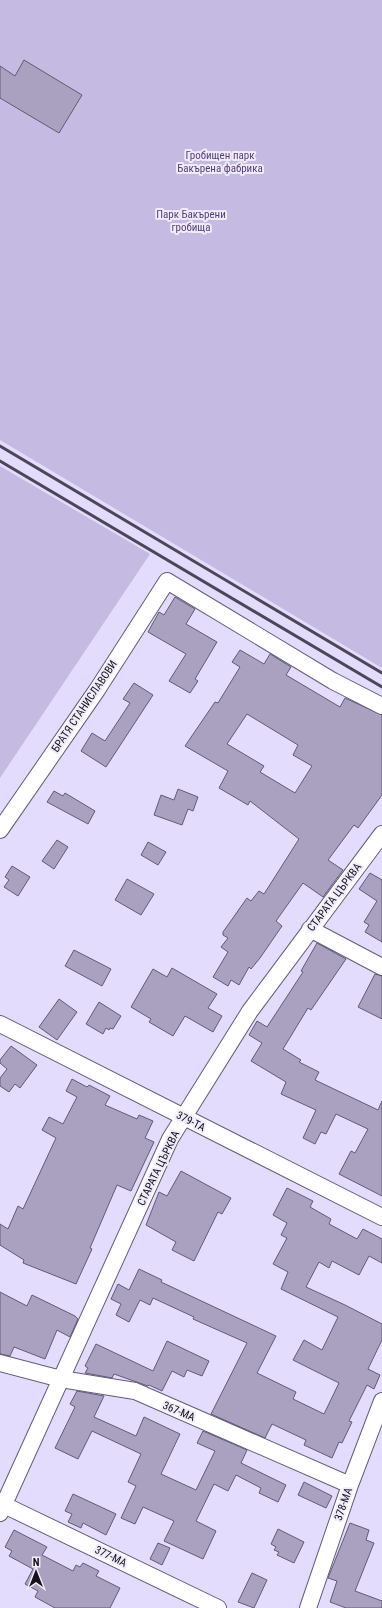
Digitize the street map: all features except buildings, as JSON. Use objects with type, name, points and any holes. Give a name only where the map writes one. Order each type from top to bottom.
[{"type":"street","name":"БРАТЯ СТАНИСЛАВОВИ","points":[[0,830],[97,690],[167,582],[333,681],[382,706]]},
{"type":"street","name":"СТАРАТА ЦЪРКВА","points":[[2,1509],[170,1139],[250,1011],[310,928],[382,834]]},
{"type":"street","points":[[310,928],[382,967]]},
{"type":"street","name":"379-ТА","points":[[0,1024],[382,1217]]},
{"type":"street","name":"367-МА","points":[[0,1363],[61,1379],[135,1391],[350,1485]]},
{"type":"street","name":"378-МА","points":[[308,1608],[350,1485],[382,1401]]},
{"type":"street","name":"377-МА","points":[[2,1509],[218,1608]]},
{"type":"green space","name":"Парк Бакърени гробища","points":[[0,0],[382,0],[382,668],[0,440]]},
{"type":"green space","points":[[0,466],[150,554],[0,778]]},
{"type":"railway","points":[[0,446],[382,673]]},
{"type":"railway","points":[[0,461],[382,687]]},
{"type":"park label","name":"Гробищен парк Бакърена фабрика","points":[[220,161]]}]
